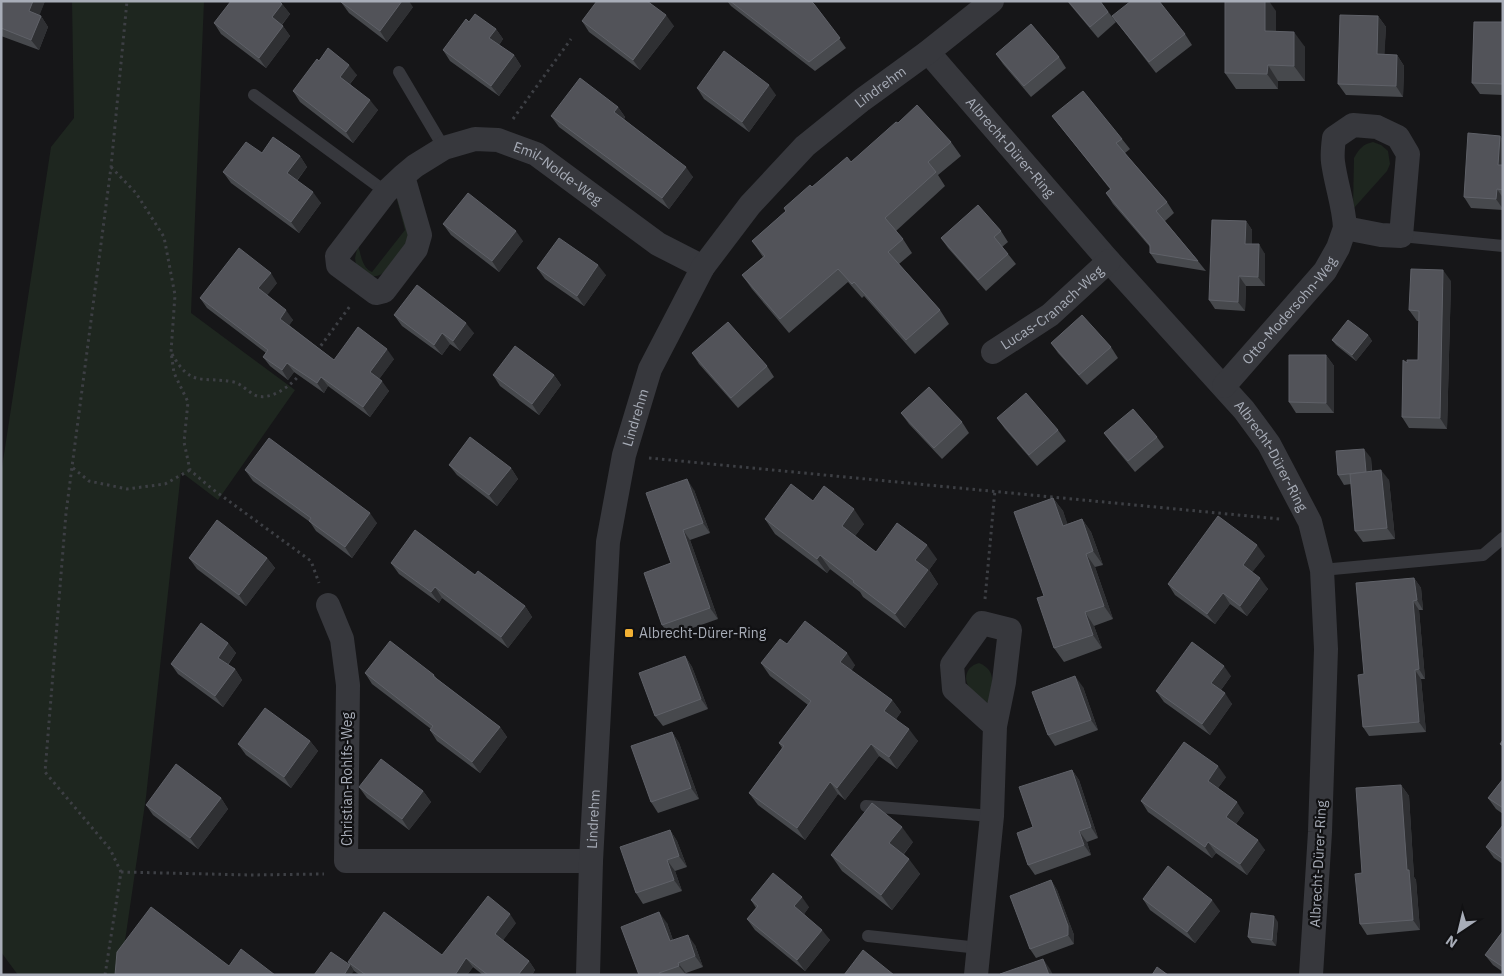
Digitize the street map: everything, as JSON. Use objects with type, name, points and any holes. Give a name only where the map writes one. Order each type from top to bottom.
[{"type":"street","name":"Lindrehm","points":[[588,975],[608,542],[624,455],[650,369],[703,267],[750,205],[805,146],[992,1]]},
{"type":"street","name":"Albrecht-Dürer-Ring","points":[[928,52],[1109,261],[1244,410],[1269,444],[1310,522],[1322,570],[1326,649],[1320,832],[1312,975]]},
{"type":"street","name":"Otto-Modersohn-Weg","points":[[1224,386],[1324,271],[1338,248],[1345,228],[1344,210],[1332,160],[1334,138],[1353,125],[1377,127],[1398,138],[1408,154],[1401,236]]},
{"type":"street","name":"Emil-Nolde-Weg","points":[[403,176],[420,235],[416,249],[384,291],[376,293],[338,265],[337,256],[370,222],[386,192],[403,176],[444,148],[476,140],[498,140],[536,154],[658,244],[703,267]]},
{"type":"street","points":[[1345,228],[1381,235],[1401,236]]},
{"type":"street","name":"Lucas-Cranach-Weg","points":[[993,352],[1050,314],[1109,261]]},
{"type":"street","name":"Christian-Rohlfs-Weg","points":[[328,605],[342,639],[348,685],[346,861],[592,861]]},
{"type":"street","points":[[976,975],[992,816],[995,726],[1004,682],[1010,630],[982,623],[952,665],[954,689],[995,726]]},
{"type":"lane","points":[[399,72],[444,148]]},
{"type":"lane","points":[[254,94],[386,192]]},
{"type":"lane","points":[[1401,236],[1503,246]]},
{"type":"lane","points":[[1322,570],[1484,556],[1503,538]]},
{"type":"lane","points":[[866,806],[992,816]]},
{"type":"lane","points":[[868,936],[979,948]]},
{"type":"path","points":[[105,975],[121,872],[110,848],[46,772],[66,513],[111,167],[127,1]]},
{"type":"path","points":[[498,140],[571,39]]},
{"type":"path","points":[[111,167],[136,193],[164,236],[175,295],[171,352],[174,373],[188,402],[184,442],[190,470],[211,488],[311,561],[328,605]]},
{"type":"path","points":[[316,352],[365,285]]},
{"type":"path","points":[[171,352],[180,369],[196,379],[236,382],[257,396],[272,396],[294,382],[305,367]]},
{"type":"path","points":[[624,455],[1310,522]]},
{"type":"path","points":[[72,468],[89,480],[127,489],[166,484],[190,470]]},
{"type":"path","points":[[982,623],[995,490]]},
{"type":"path","points":[[121,872],[250,875],[335,874],[346,861]]},
{"type":"shaded area","points":[[72,1],[204,1],[191,313],[295,390],[218,500],[181,472],[146,797],[120,975],[18,975],[1,952],[1,474],[51,147],[74,118]]},
{"type":"shaded area","points":[[1373,142],[1381,145],[1388,151],[1390,164],[1387,171],[1353,209],[1354,158],[1362,147]]},
{"type":"shaded area","points":[[401,194],[410,227],[409,241],[396,262],[383,273],[372,276],[356,265],[355,258],[358,245],[366,268],[372,272],[405,230],[397,200]]},
{"type":"shaded area","points":[[979,663],[985,666],[991,675],[992,686],[989,704],[972,690],[966,680],[967,673],[971,667]]},
{"type":"building","points":[[1,1],[33,1],[29,11],[41,16],[31,40],[1,28]]},
{"type":"building","points":[[231,1],[279,1],[282,4],[272,17],[283,26],[259,58],[214,23]]},
{"type":"building","points":[[342,1],[402,1],[380,31]]},
{"type":"building","points":[[597,1],[647,1],[666,15],[633,60],[582,21]]},
{"type":"building","points":[[730,1],[811,1],[840,38],[809,62]]},
{"type":"building","points":[[1068,1],[1100,1],[1108,12],[1090,27]]},
{"type":"building","points":[[1131,1],[1159,1],[1185,34],[1149,62],[1112,16]]},
{"type":"building","points":[[1225,1],[1265,1],[1265,31],[1294,32],[1294,66],[1268,65],[1267,74],[1225,73]]},
{"type":"building","points":[[475,14],[496,29],[489,38],[514,55],[491,86],[443,50],[466,19],[469,22]]},
{"type":"building","points":[[1340,15],[1378,16],[1377,54],[1397,55],[1396,86],[1338,84]]},
{"type":"building","points":[[1474,22],[1503,22],[1503,84],[1472,83]]},
{"type":"building","points":[[1031,24],[1059,57],[1024,86],[996,54]]},
{"type":"building","points":[[328,48],[349,65],[340,77],[370,100],[346,132],[293,91],[317,59],[319,61]]},
{"type":"building","points":[[724,51],[769,85],[742,122],[697,88]]},
{"type":"building","points":[[580,78],[618,107],[614,112],[686,167],[662,198],[551,116]]},
{"type":"building","points":[[1083,91],[1122,139],[1116,143],[1167,202],[1156,211],[1198,261],[1150,253],[1150,245],[1106,193],[1111,189],[1052,116]]},
{"type":"building","points":[[917,105],[951,142],[928,162],[936,172],[885,218],[903,239],[888,252],[940,310],[906,340],[854,282],[852,284],[838,269],[780,319],[742,275],[765,256],[752,241],[786,211],[784,208],[810,185],[812,187],[847,157],[851,162]]},
{"type":"building","points":[[1468,133],[1500,136],[1498,165],[1503,165],[1503,190],[1497,189],[1496,199],[1464,197]]},
{"type":"building","points":[[273,137],[300,156],[287,173],[313,192],[291,222],[223,172],[246,142],[262,153]]},
{"type":"building","points":[[468,193],[516,231],[492,261],[443,224]]},
{"type":"building","points":[[978,205],[1001,231],[994,237],[1008,254],[978,280],[941,238]]},
{"type":"building","points":[[1212,220],[1246,221],[1245,244],[1259,244],[1258,277],[1239,276],[1238,302],[1209,300]]},
{"type":"building","points":[[559,238],[598,265],[577,296],[537,268]]},
{"type":"building","points":[[239,248],[271,273],[258,288],[286,310],[280,319],[334,360],[358,327],[387,349],[370,372],[382,381],[363,407],[321,377],[317,383],[287,363],[282,370],[263,357],[268,350],[200,298]]},
{"type":"building","points":[[1411,269],[1443,270],[1440,418],[1402,417],[1403,360],[1407,363],[1407,360],[1418,360],[1419,311],[1409,310]]},
{"type":"building","points":[[417,285],[466,323],[453,341],[442,333],[434,345],[394,315]]},
{"type":"building","points":[[1082,315],[1111,347],[1079,375],[1051,343]]},
{"type":"building","points":[[1348,320],[1368,335],[1352,355],[1332,340]]},
{"type":"building","points":[[728,322],[767,366],[731,398],[692,353]]},
{"type":"building","points":[[515,346],[554,375],[532,404],[493,375]]},
{"type":"building","points":[[1289,355],[1326,355],[1326,403],[1289,402]]},
{"type":"building","points":[[929,387],[962,422],[934,448],[901,413]]},
{"type":"building","points":[[1026,393],[1058,430],[1029,455],[997,418]]},
{"type":"building","points":[[1133,409],[1157,437],[1128,461],[1104,433]]},
{"type":"building","points":[[470,437],[511,468],[489,495],[449,465]]},
{"type":"building","points":[[269,438],[370,513],[345,547],[309,521],[311,518],[245,470]]},
{"type":"building","points":[[1364,449],[1366,472],[1338,475],[1336,451]]},
{"type":"building","points":[[1381,470],[1387,528],[1355,531],[1350,474]]},
{"type":"building","points":[[687,479],[703,523],[683,530],[710,608],[662,625],[644,573],[671,563],[646,493]]},
{"type":"building","points":[[791,484],[813,501],[824,486],[854,509],[842,526],[876,552],[897,523],[927,545],[915,560],[928,570],[895,614],[820,555],[817,559],[765,519]]},
{"type":"building","points":[[1053,498],[1063,526],[1082,519],[1093,551],[1086,554],[1104,606],[1085,612],[1093,635],[1054,648],[1037,598],[1044,596],[1014,512]]},
{"type":"building","points":[[1218,516],[1257,545],[1243,565],[1260,578],[1240,606],[1223,593],[1207,614],[1168,584]]},
{"type":"building","points":[[217,520],[267,558],[239,595],[189,558]]},
{"type":"building","points":[[415,530],[475,575],[478,571],[525,606],[501,637],[435,587],[431,592],[391,563]]},
{"type":"building","points":[[1414,578],[1417,600],[1413,601],[1419,669],[1415,670],[1419,722],[1363,727],[1358,675],[1364,674],[1356,583]]},
{"type":"building","points":[[805,621],[847,653],[840,662],[892,700],[884,711],[909,729],[889,757],[871,744],[837,788],[830,782],[797,828],[749,793],[784,746],[779,743],[811,701],[761,663],[780,639],[787,644]]},
{"type":"building","points":[[201,623],[228,643],[218,658],[235,669],[215,696],[171,664]]},
{"type":"building","points":[[390,641],[500,727],[472,762],[430,730],[433,726],[365,673]]},
{"type":"building","points":[[1192,642],[1224,666],[1211,683],[1225,693],[1202,724],[1156,691]]},
{"type":"building","points":[[685,656],[701,699],[655,716],[639,673]]},
{"type":"building","points":[[1075,676],[1091,720],[1048,735],[1032,692]]},
{"type":"building","points":[[265,708],[310,741],[284,777],[238,744]]},
{"type":"building","points":[[672,732],[691,788],[651,802],[631,746]]},
{"type":"building","points":[[1184,742],[1218,766],[1208,781],[1237,802],[1226,817],[1258,840],[1240,864],[1208,842],[1205,847],[1141,801]]},
{"type":"building","points":[[381,759],[423,791],[402,819],[359,787]]},
{"type":"building","points":[[176,764],[221,798],[190,838],[146,805]]},
{"type":"building","points":[[1072,770],[1091,827],[1079,831],[1084,845],[1028,865],[1017,833],[1033,827],[1019,787]]},
{"type":"building","points":[[1503,779],[1503,808],[1488,798]]},
{"type":"building","points":[[1401,785],[1407,870],[1409,870],[1413,920],[1360,924],[1355,874],[1362,873],[1356,788]]},
{"type":"building","points":[[872,803],[902,827],[889,843],[909,859],[881,895],[831,855]]},
{"type":"building","points":[[1503,825],[1503,859],[1486,847]]},
{"type":"building","points":[[670,830],[679,856],[667,860],[674,880],[636,893],[620,847]]},
{"type":"building","points":[[1168,866],[1212,900],[1187,932],[1143,899]]},
{"type":"building","points":[[773,873],[802,897],[794,906],[822,930],[797,960],[747,919],[758,906],[751,900]]},
{"type":"building","points":[[1051,880],[1068,926],[1068,935],[1030,949],[1010,896]]},
{"type":"building","points":[[488,896],[510,914],[495,934],[529,961],[518,975],[488,975],[466,958],[455,975],[366,975],[348,962],[384,912],[442,955]]},
{"type":"building","points":[[151,907],[229,966],[241,949],[275,975],[115,975],[117,952]]},
{"type":"building","points":[[659,912],[670,941],[688,935],[695,956],[678,963],[679,966],[659,973],[660,975],[639,975],[621,927]]},
{"type":"building","points":[[1251,913],[1274,916],[1272,940],[1248,937]]},
{"type":"building","points":[[1503,931],[1503,967],[1485,955]]},
{"type":"building","points":[[863,950],[894,975],[844,975]]},
{"type":"building","points":[[331,952],[350,965],[344,975],[314,975]]},
{"type":"building","points":[[1043,959],[1049,975],[1000,975],[1000,974]]},
{"type":"building","points":[[1157,967],[1168,975],[1152,975]]},
{"type":"place","name":"Albrecht-Dürer-Ring","points":[[629,633]]}]
